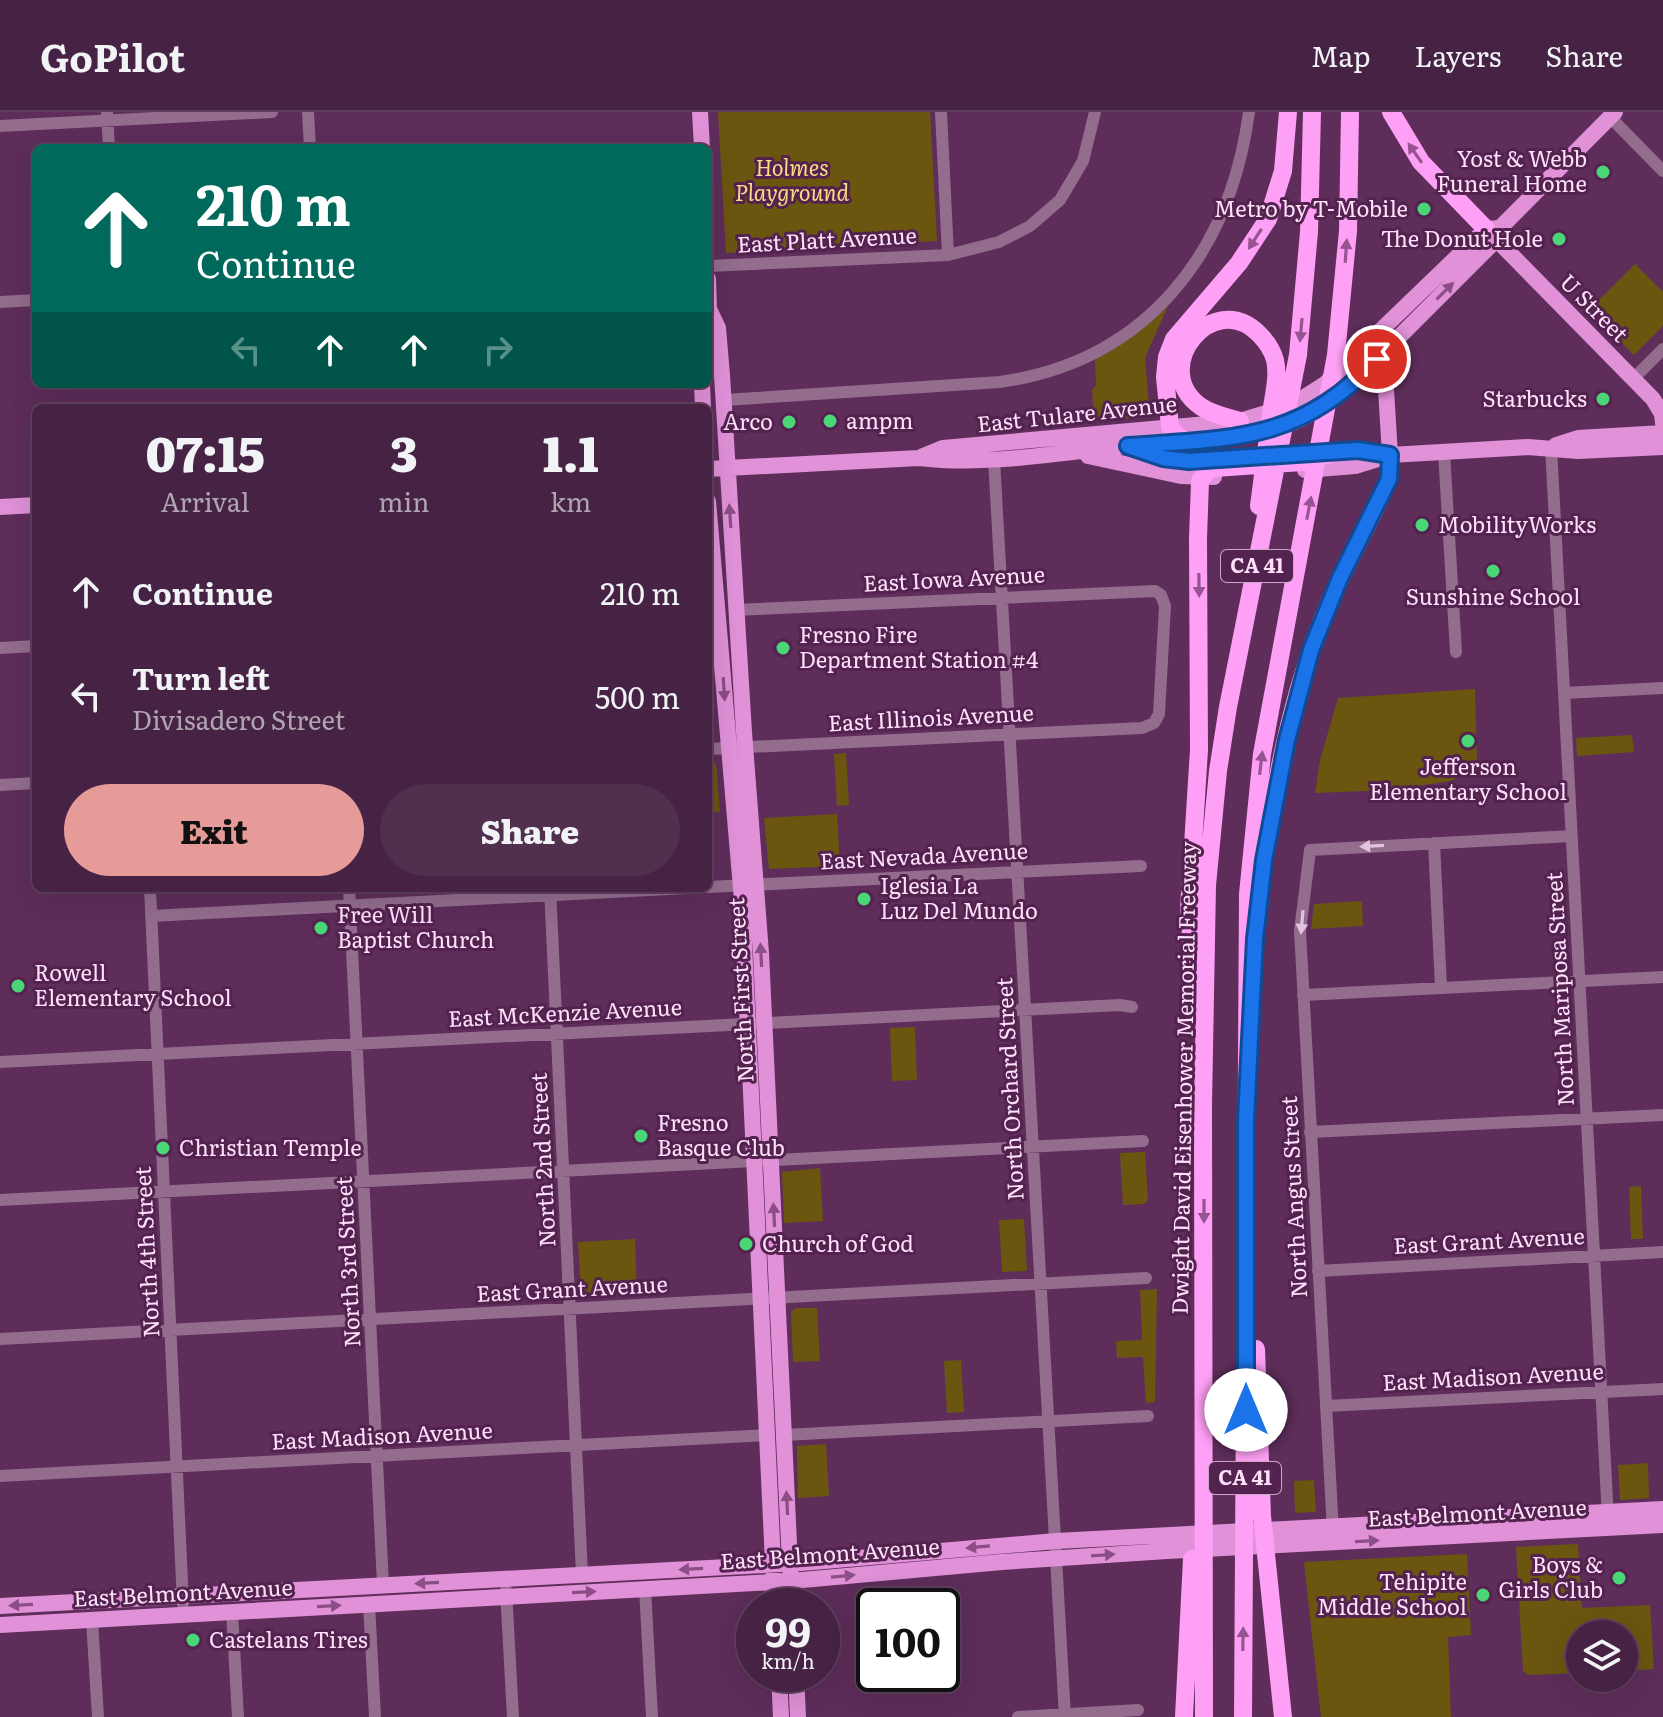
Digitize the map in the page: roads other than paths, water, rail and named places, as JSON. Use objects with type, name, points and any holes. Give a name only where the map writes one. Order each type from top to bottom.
[{"type":"highway","points":[[1185,441],[1170,427],[1165,370],[1169,350],[1181,329],[1239,263],[1268,219],[1283,171],[1288,112]]},
{"type":"highway","name":"Dwight David Eisenhower Memorial Freeway","points":[[1204,1717],[1203,1105],[1207,885],[1218,771],[1240,639],[1273,492],[1298,355],[1309,232],[1312,112]]},
{"type":"highway","name":"CA 41","points":[[1243,1717],[1246,964],[1254,820],[1280,648],[1336,355],[1348,231],[1350,112]]},
{"type":"highway","points":[[1391,112],[1421,162],[1494,232]]},
{"type":"highway","points":[[1237,425],[1195,402],[1187,392],[1181,371],[1185,348],[1195,334],[1211,323],[1228,320],[1252,327],[1269,345],[1276,366],[1240,639]]},
{"type":"highway","points":[[1246,1120],[1258,908],[1287,740],[1311,650],[1340,578],[1389,479],[1390,455]]},
{"type":"highway","points":[[1203,1105],[1189,908],[1199,750],[1198,539],[1202,478],[1211,469],[1351,456]]},
{"type":"highway","points":[[1246,1239],[1259,1378],[1262,1516],[1283,1717]]},
{"type":"highway","points":[[1184,1717],[1203,1345]]},
{"type":"highway","points":[[1277,1657],[1289,1717]]},
{"type":"main road","points":[[700,112],[702,144]]},
{"type":"main road","points":[[1237,425],[1277,428],[1307,416],[1344,390],[1395,341],[1494,232],[1613,114]]},
{"type":"main road","points":[[1237,425],[1278,411],[1316,391],[1494,232]]},
{"type":"main road","name":"U Street","points":[[1494,232],[1658,406],[1663,423]]},
{"type":"main road","name":"North First Street","points":[[712,317],[718,328],[724,400],[740,672],[737,747]]},
{"type":"main road","points":[[1390,455],[1385,373],[1386,360],[1395,341]]},
{"type":"main road","name":"East Tulare Avenue","points":[[919,458],[943,448],[992,452],[1050,438],[1091,433],[1237,425]]},
{"type":"main road","name":"East Tulare Avenue","points":[[712,469],[919,458],[939,460],[983,452],[1063,453],[1185,441],[1237,425]]},
{"type":"main road","points":[[1091,433],[1176,460],[1233,467]]},
{"type":"main road","points":[[1551,447],[1578,438],[1663,433]]},
{"type":"main road","points":[[1595,450],[1623,441],[1656,440],[1663,433]]},
{"type":"main road","points":[[1351,456],[1551,447],[1578,451],[1663,447]]},
{"type":"main road","points":[[1063,453],[1202,478]]},
{"type":"main road","points":[[0,507],[32,505]]},
{"type":"main road","points":[[712,590],[713,612],[726,619],[731,660],[740,672]]},
{"type":"main road","name":"North First Street","points":[[713,612],[737,747],[749,885],[782,1572],[787,1588]]},
{"type":"main road","name":"North First Street","points":[[769,1298],[763,1366],[775,1435]]},
{"type":"main road","name":"East Belmont Avenue","points":[[1608,1520],[1663,1509]]},
{"type":"main road","name":"East Belmont Avenue","points":[[0,1625],[645,1588],[1056,1541],[1289,1545],[1333,1534],[1608,1520],[1663,1525]]},
{"type":"main road","name":"East Belmont Avenue","points":[[0,1606],[582,1575],[782,1572],[1056,1558],[1288,1527],[1333,1534]]},
{"type":"main road","name":"North First Street","points":[[779,1588],[782,1572]]},
{"type":"main road","points":[[232,1611],[233,1606],[244,1601],[279,1599],[315,1589]]},
{"type":"main road","points":[[780,1692],[781,1717]]},
{"type":"main road","points":[[797,1692],[798,1717]]},
{"type":"street","points":[[0,126],[107,116],[272,112]]},
{"type":"street","points":[[308,112],[310,144]]},
{"type":"street","points":[[941,112],[948,255]]},
{"type":"street","name":"East Platt Avenue","points":[[712,266],[948,255],[999,242],[1030,226],[1060,200],[1083,161],[1095,112]]},
{"type":"street","points":[[724,400],[1000,382],[1040,374],[1097,351],[1142,321],[1163,302],[1199,258],[1235,183],[1249,112]]},
{"type":"street","points":[[1613,114],[1663,171]]},
{"type":"street","points":[[107,116],[109,144]]},
{"type":"street","points":[[0,302],[32,300]]},
{"type":"street","points":[[1633,379],[1663,349]]},
{"type":"street","name":"North Mariposa Street","points":[[1551,447],[1608,1520]]},
{"type":"street","name":"North Orchard Street","points":[[992,452],[1065,1716]]},
{"type":"street","points":[[1444,452],[1456,652]]},
{"type":"street","name":"East Iowa Avenue","points":[[736,610],[1148,589],[1161,595],[1165,606],[1159,714],[1154,723]]},
{"type":"street","points":[[0,648],[32,646]]},
{"type":"street","points":[[1564,693],[1663,688]]},
{"type":"street","name":"East Illinois Avenue","points":[[712,749],[1142,728],[1154,723]]},
{"type":"street","points":[[0,785],[32,783]]},
{"type":"street","points":[[1441,988],[1434,843],[1572,836]]},
{"type":"street","name":"North Angus Street","points":[[1333,1534],[1300,931],[1310,850],[1434,843]]},
{"type":"street","name":"East Nevada Avenue","points":[[712,887],[1141,866]]},
{"type":"street","name":"North 4th Street","points":[[150,892],[184,1614]]},
{"type":"street","name":"North 3rd Street","points":[[349,892],[383,1585]]},
{"type":"street","points":[[151,916],[550,892]]},
{"type":"street","name":"North 2nd Street","points":[[550,892],[582,1575]]},
{"type":"street","points":[[1303,995],[1663,977]]},
{"type":"street","name":"East McKenzie Avenue","points":[[0,1062],[1120,1005],[1132,1007]]},
{"type":"street","points":[[1310,1132],[1663,1115]]},
{"type":"street","points":[[0,1200],[1143,1141]]},
{"type":"street","name":"East Grant Avenue","points":[[1318,1271],[1663,1252]]},
{"type":"street","name":"East Grant Avenue","points":[[0,1339],[1146,1278]]},
{"type":"street","name":"East Madison Avenue","points":[[1326,1406],[1663,1389]]},
{"type":"street","name":"East Madison Avenue","points":[[0,1476],[1148,1416]]},
{"type":"street","points":[[505,1579],[513,1717]]},
{"type":"street","points":[[645,1588],[652,1717]]},
{"type":"street","points":[[369,1604],[375,1717]]},
{"type":"street","points":[[232,1611],[238,1717]]},
{"type":"street","points":[[92,1620],[98,1717]]},
{"type":"street","points":[[1018,1717],[1138,1710]]},
{"type":"place","name":"Yost & Webb Funeral Home","points":[[1603,172]]},
{"type":"place","name":"Metro by T-Mobile","points":[[1424,209]]},
{"type":"place","name":"The Donut Hole","points":[[1559,239]]},
{"type":"place","name":"Starbucks","points":[[1603,399]]},
{"type":"place","name":"ampm","points":[[830,421]]},
{"type":"place","name":"Arco","points":[[789,422]]},
{"type":"place","name":"MobilityWorks","points":[[1422,525]]},
{"type":"place","name":"Sunshine School","points":[[1493,571]]},
{"type":"place","name":"Fresno Fire Department Station #4","points":[[783,648]]},
{"type":"place","name":"Jefferson Elementary School","points":[[1468,741]]},
{"type":"place","name":"Iglesia La Luz Del Mundo","points":[[864,899]]},
{"type":"place","name":"Free Will Baptist Church","points":[[321,928]]},
{"type":"place","name":"Rowell Elementary School","points":[[18,986]]},
{"type":"place","name":"Fresno Basque Club","points":[[641,1136]]},
{"type":"place","name":"Christian Temple","points":[[163,1148]]},
{"type":"place","name":"Church of God","points":[[746,1244]]},
{"type":"place","name":"Boys & Girls Club","points":[[1619,1578]]},
{"type":"place","name":"Tehipite Middle School","points":[[1483,1595]]},
{"type":"place","name":"Castelans Tires","points":[[193,1640]]},
{"type":"park label","name":"Holmes Playground","points":[[792,180]]}]
